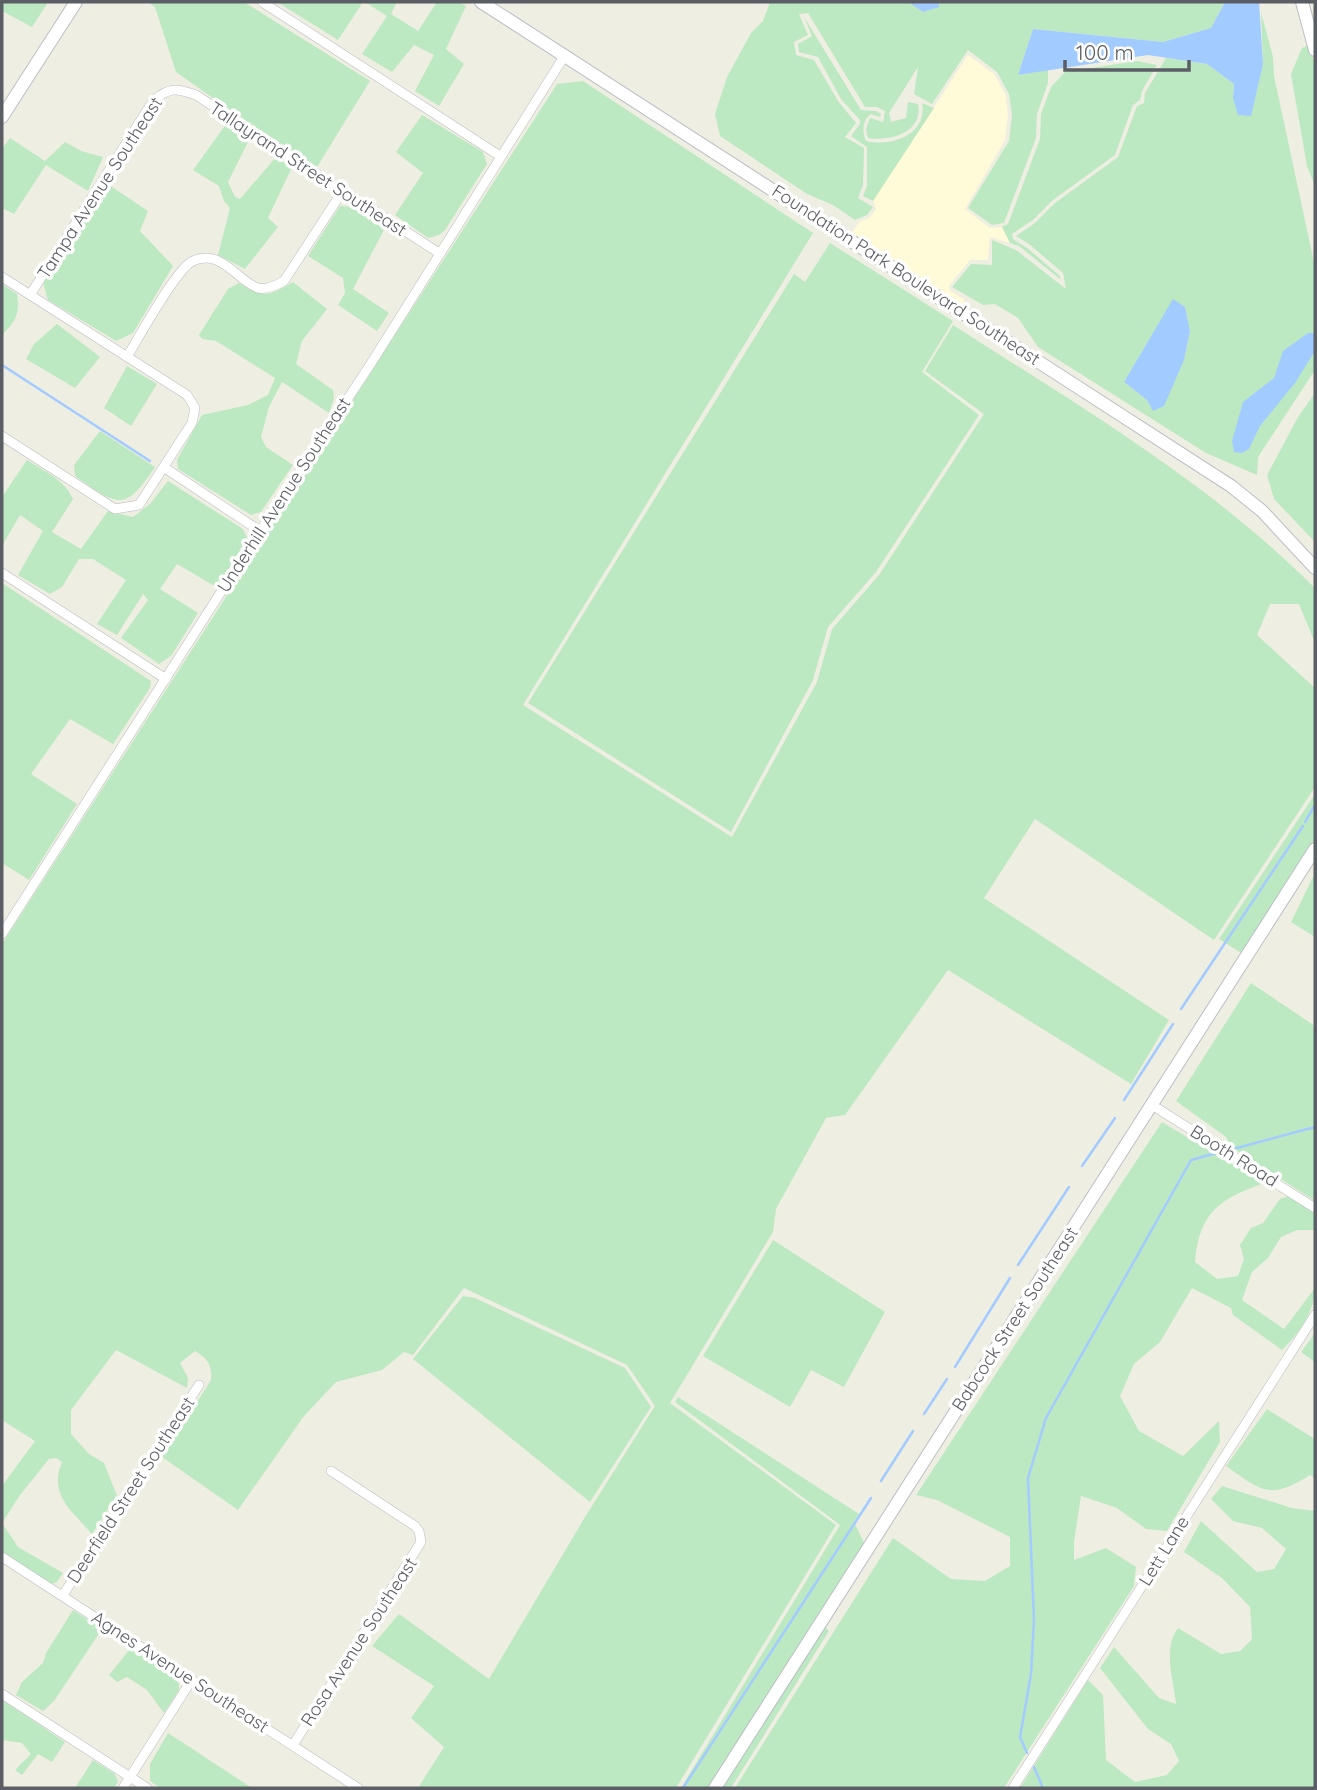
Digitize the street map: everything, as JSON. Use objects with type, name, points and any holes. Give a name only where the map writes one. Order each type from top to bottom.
[{"type":"street","points":[[2,117],[76,2]]},
{"type":"street","points":[[262,2],[500,156]]},
{"type":"street","name":"Foundation Park Boulevard Southeast","points":[[481,2],[1231,486],[1262,511],[1315,568]]},
{"type":"street","points":[[1302,2],[1315,50]]},
{"type":"street","name":"Underhill Avenue Southeast","points":[[2,934],[260,531],[370,365],[565,55]]},
{"type":"street","name":"Tallayrand Street Southeast","points":[[176,88],[196,96],[439,253]]},
{"type":"street","name":"Tampa Avenue Southeast","points":[[30,295],[153,101],[164,91],[176,88]]},
{"type":"street","points":[[127,357],[179,274],[191,262],[203,258],[218,261],[258,288],[274,286],[284,281],[342,192]]},
{"type":"street","points":[[2,277],[187,395],[195,408],[192,423],[165,468],[139,505],[128,508],[115,509],[2,436]]},
{"type":"street","points":[[165,468],[260,531]]},
{"type":"street","points":[[2,573],[166,679]]},
{"type":"street","name":"Babcock Street Southeast","points":[[715,1788],[1315,849]]},
{"type":"street","name":"Booth Road","points":[[1152,1105],[1315,1208]]},
{"type":"street","name":"Lett Lane","points":[[1013,1788],[1315,1315]]},
{"type":"street","name":"Deerfield Street Southeast","points":[[63,1595],[199,1385]]},
{"type":"street","name":"Rosa Avenue Southeast","points":[[293,1745],[420,1548],[422,1538],[415,1526],[331,1471]]},
{"type":"street","name":"Agnes Avenue Southeast","points":[[2,1557],[358,1788]]},
{"type":"street","points":[[123,1788],[191,1681]]},
{"type":"street","points":[[2,1694],[147,1788]]},
{"type":"shaded area","points":[[968,55],[994,74],[1006,95],[1008,116],[1005,140],[965,209],[990,228],[1002,227],[1010,243],[990,237],[988,260],[970,260],[949,286],[949,290],[964,299],[964,307],[851,234],[859,222],[869,218],[876,209],[873,201]]},
{"type":"green space","points":[[2,2],[47,4],[32,27],[2,11]]},
{"type":"green space","points":[[148,2],[244,2],[370,81],[317,167],[176,72],[155,7]]},
{"type":"green space","points":[[277,2],[363,2],[338,40]]},
{"type":"green space","points":[[365,2],[397,2],[391,14],[418,31],[437,2],[458,2],[466,6],[446,49],[464,64],[439,106],[415,91],[434,55],[414,45],[392,72],[362,54],[387,16]]},
{"type":"green space","points":[[768,2],[908,2],[923,12],[938,7],[939,2],[1225,2],[1211,28],[1163,42],[1033,29],[1018,75],[1048,70],[1048,83],[1037,114],[1036,138],[1004,223],[992,225],[968,208],[1009,141],[1012,115],[1009,94],[997,72],[968,50],[932,104],[914,94],[918,67],[889,113],[891,122],[906,118],[908,102],[918,104],[916,122],[911,128],[895,136],[868,138],[866,129],[870,118],[883,122],[885,111],[877,107],[865,107],[808,13],[799,14],[808,35],[794,42],[796,55],[814,60],[838,101],[856,123],[845,137],[864,148],[863,185],[858,198],[873,207],[867,215],[855,220],[833,205],[807,194],[720,136],[715,114],[727,77],[751,33],[763,21]]},
{"type":"green space","points":[[1261,12],[1273,57],[1274,76],[1315,267],[1315,370],[1258,457],[1257,475],[1206,453],[1038,347],[1018,318],[995,304],[983,305],[952,287],[971,264],[992,265],[992,240],[1016,250],[1066,289],[1063,273],[1016,236],[1035,223],[1055,203],[1118,157],[1137,106],[1144,103],[1145,93],[1166,58],[1207,64],[1234,84],[1233,98],[1263,64]],"holes":[[[1173,300],[1185,307],[1190,331],[1184,360],[1153,410],[1147,400],[1124,382]]]},
{"type":"green space","points":[[804,17],[861,110],[881,114],[880,117],[871,114],[866,119],[863,130],[866,141],[886,142],[906,136],[914,131],[919,123],[922,103],[934,108],[873,201],[863,196],[867,186],[867,147],[851,136],[860,120],[841,99],[818,57],[799,52],[798,44],[812,36]]},
{"type":"green space","points":[[1309,45],[1315,63],[1315,186],[1307,166],[1291,74],[1302,48]]},
{"type":"green space","points":[[1137,61],[1157,65],[1142,91],[1140,100],[1133,105],[1115,155],[1012,234],[1013,239],[1060,276],[1060,279],[1019,246],[1010,243],[1002,227],[1008,224],[1040,139],[1041,114],[1051,87],[1065,72]]},
{"type":"green space","points":[[583,81],[813,233],[523,705],[732,837],[817,682],[832,629],[879,575],[984,414],[925,371],[953,325],[1142,447],[1231,514],[1315,588],[1315,643],[1299,604],[1270,604],[1257,635],[1315,688],[1315,787],[1214,940],[1035,819],[984,898],[1169,1020],[1131,1084],[948,970],[845,1115],[826,1118],[776,1209],[773,1232],[670,1403],[836,1525],[676,1788],[418,1788],[444,1747],[411,1718],[434,1686],[372,1646],[399,1614],[489,1679],[585,1517],[655,1406],[627,1365],[464,1288],[413,1355],[404,1352],[382,1370],[336,1382],[304,1416],[238,1510],[162,1457],[211,1380],[210,1366],[206,1360],[195,1351],[180,1363],[188,1378],[187,1388],[116,1350],[71,1410],[71,1434],[89,1454],[104,1463],[117,1496],[92,1534],[64,1502],[58,1484],[62,1462],[56,1458],[49,1459],[2,1523],[2,1486],[35,1441],[2,1420],[2,944],[557,84]]},
{"type":"green space","points":[[422,115],[483,152],[487,164],[445,230],[428,238],[395,215],[423,173],[396,152]]},
{"type":"green space","points":[[227,123],[250,138],[228,182],[235,197],[240,199],[276,157],[292,167],[268,218],[278,227],[245,269],[218,255],[230,208],[224,201],[219,186],[193,170]]},
{"type":"green space","points":[[10,138],[45,161],[65,142],[81,151],[103,157],[88,191],[46,165],[14,214],[2,208],[2,149]]},
{"type":"green space","points":[[109,185],[148,211],[140,231],[173,266],[133,333],[116,341],[48,300],[43,283]]},
{"type":"green space","points":[[340,206],[353,207],[386,226],[353,289],[389,313],[377,331],[338,305],[345,293],[343,278],[308,256]]},
{"type":"green space","points":[[830,243],[953,321],[922,372],[979,415],[876,572],[828,627],[813,680],[731,832],[528,703],[794,274],[805,282]]},
{"type":"green space","points":[[293,282],[327,309],[302,341],[296,364],[333,390],[334,398],[329,413],[282,382],[269,407],[261,437],[266,447],[293,465],[261,512],[251,515],[178,469],[177,460],[202,415],[248,405],[268,395],[275,378],[216,341],[202,339],[199,335],[228,289],[239,283],[255,292],[266,294]]},
{"type":"green space","points":[[2,284],[17,294],[18,306],[14,321],[2,335]]},
{"type":"green space","points":[[57,324],[100,357],[75,388],[26,359],[34,344]]},
{"type":"green space","points":[[127,366],[157,384],[131,426],[104,408]]},
{"type":"green space","points":[[1315,393],[1315,542],[1274,499],[1267,475],[1298,417]]},
{"type":"green space","points":[[100,431],[155,467],[127,498],[111,498],[75,476],[74,465]]},
{"type":"green space","points":[[27,460],[65,486],[69,492],[73,499],[52,532],[81,549],[108,511],[133,517],[150,504],[168,481],[243,529],[247,538],[218,588],[177,564],[160,589],[198,613],[171,656],[159,664],[121,638],[148,600],[143,594],[117,635],[97,624],[126,580],[93,559],[79,559],[62,587],[50,594],[18,575],[43,531],[20,515],[2,546],[2,497]]},
{"type":"green space","points":[[2,583],[151,681],[150,688],[113,744],[70,719],[31,774],[77,804],[29,880],[2,863]]},
{"type":"green space","points":[[1315,794],[1315,841],[1243,954],[1219,939]]},
{"type":"green space","points":[[1315,873],[1315,937],[1291,922]]},
{"type":"green space","points":[[1251,983],[1315,1026],[1315,1201],[1231,1147],[1226,1137],[1176,1101]]},
{"type":"green space","points":[[1162,1122],[1264,1183],[1224,1202],[1214,1210],[1201,1231],[1195,1262],[1217,1279],[1238,1276],[1244,1259],[1240,1245],[1251,1228],[1263,1223],[1280,1199],[1289,1196],[1315,1212],[1315,1230],[1297,1230],[1281,1237],[1268,1258],[1252,1272],[1242,1300],[1284,1329],[1315,1288],[1309,1314],[1299,1330],[1282,1350],[1233,1315],[1231,1308],[1192,1288],[1160,1342],[1134,1364],[1120,1396],[1139,1431],[1183,1456],[1219,1421],[1220,1442],[1167,1531],[1146,1529],[1117,1508],[1081,1496],[1074,1560],[1106,1548],[1136,1567],[1134,1586],[1004,1788],[735,1788],[893,1538],[951,1579],[985,1581],[1010,1566],[1010,1537],[937,1500],[916,1495]]},
{"type":"green space","points":[[773,1240],[885,1312],[844,1387],[811,1370],[790,1407],[703,1356]]},
{"type":"green space","points":[[463,1296],[475,1298],[625,1368],[651,1407],[590,1502],[413,1359]]},
{"type":"green space","points":[[1315,1333],[1315,1362],[1301,1352]]},
{"type":"green space","points":[[678,1397],[859,1514],[854,1522],[865,1545],[709,1788],[681,1788],[840,1525],[675,1402]]},
{"type":"green space","points":[[1267,1409],[1315,1439],[1315,1478],[1310,1475],[1285,1488],[1267,1490],[1249,1482],[1226,1466]]},
{"type":"green space","points":[[1222,1486],[1292,1508],[1315,1511],[1315,1788],[1020,1788],[1088,1680],[1103,1695],[1106,1760],[1135,1782],[1167,1775],[1179,1761],[1171,1744],[1148,1729],[1100,1668],[1114,1647],[1159,1698],[1176,1704],[1170,1655],[1173,1637],[1178,1628],[1221,1654],[1240,1651],[1252,1639],[1250,1607],[1222,1578],[1184,1552],[1201,1521],[1257,1572],[1274,1569],[1286,1549],[1262,1528],[1233,1521],[1211,1499]]},
{"type":"green space","points":[[2,1523],[18,1547],[63,1573],[57,1582],[51,1584],[2,1553]]},
{"type":"green space","points":[[73,1610],[102,1629],[54,1701],[43,1711],[16,1695],[22,1682],[43,1663],[46,1653]]},
{"type":"green space","points":[[824,1626],[829,1631],[731,1788],[720,1788]]},
{"type":"green space","points":[[130,1649],[170,1673],[179,1684],[179,1690],[164,1713],[147,1690],[127,1677],[117,1682],[109,1675]]},
{"type":"green space","points":[[2,1700],[65,1742],[52,1762],[38,1754],[22,1775],[15,1770],[31,1754],[22,1743],[2,1740]]},
{"type":"green space","points":[[168,1733],[252,1788],[161,1788],[150,1781],[150,1764]]},
{"type":"green space","points":[[93,1760],[115,1774],[118,1782],[114,1788],[75,1788]]},
{"type":"water","points":[[908,2],[939,2],[939,7],[923,12]]},
{"type":"water","points":[[1225,2],[1259,2],[1263,64],[1251,116],[1238,115],[1233,98],[1234,84],[1207,64],[1148,55],[1018,75],[1033,29],[1163,42],[1211,28]]},
{"type":"water","points":[[1173,299],[1185,307],[1190,331],[1184,360],[1164,406],[1153,411],[1147,400],[1124,382]]},
{"type":"water","points":[[1308,333],[1315,333],[1315,351],[1295,383],[1260,426],[1249,449],[1242,453],[1234,452],[1232,441],[1243,402],[1274,378],[1283,351]]},
{"type":"waterway","points":[[2,365],[150,461]]},
{"type":"waterway","points":[[1305,822],[1315,805]]},
{"type":"waterway","points":[[1181,1009],[1303,826]]},
{"type":"waterway","points":[[1124,1100],[1173,1024]]},
{"type":"waterway","points":[[1082,1166],[1115,1118]]},
{"type":"waterway","points":[[1233,1149],[1315,1127]]},
{"type":"waterway","points":[[1027,1753],[1020,1737],[1031,1674],[1034,1620],[1028,1478],[1046,1418],[1191,1160],[1217,1153]]},
{"type":"waterway","points":[[1018,1265],[1069,1187]]},
{"type":"waterway","points":[[955,1367],[1010,1278]]},
{"type":"waterway","points":[[924,1414],[947,1379]]},
{"type":"waterway","points":[[881,1481],[913,1431]]},
{"type":"waterway","points":[[683,1788],[871,1498]]},
{"type":"waterway","points":[[1034,1767],[1043,1788]]}]
